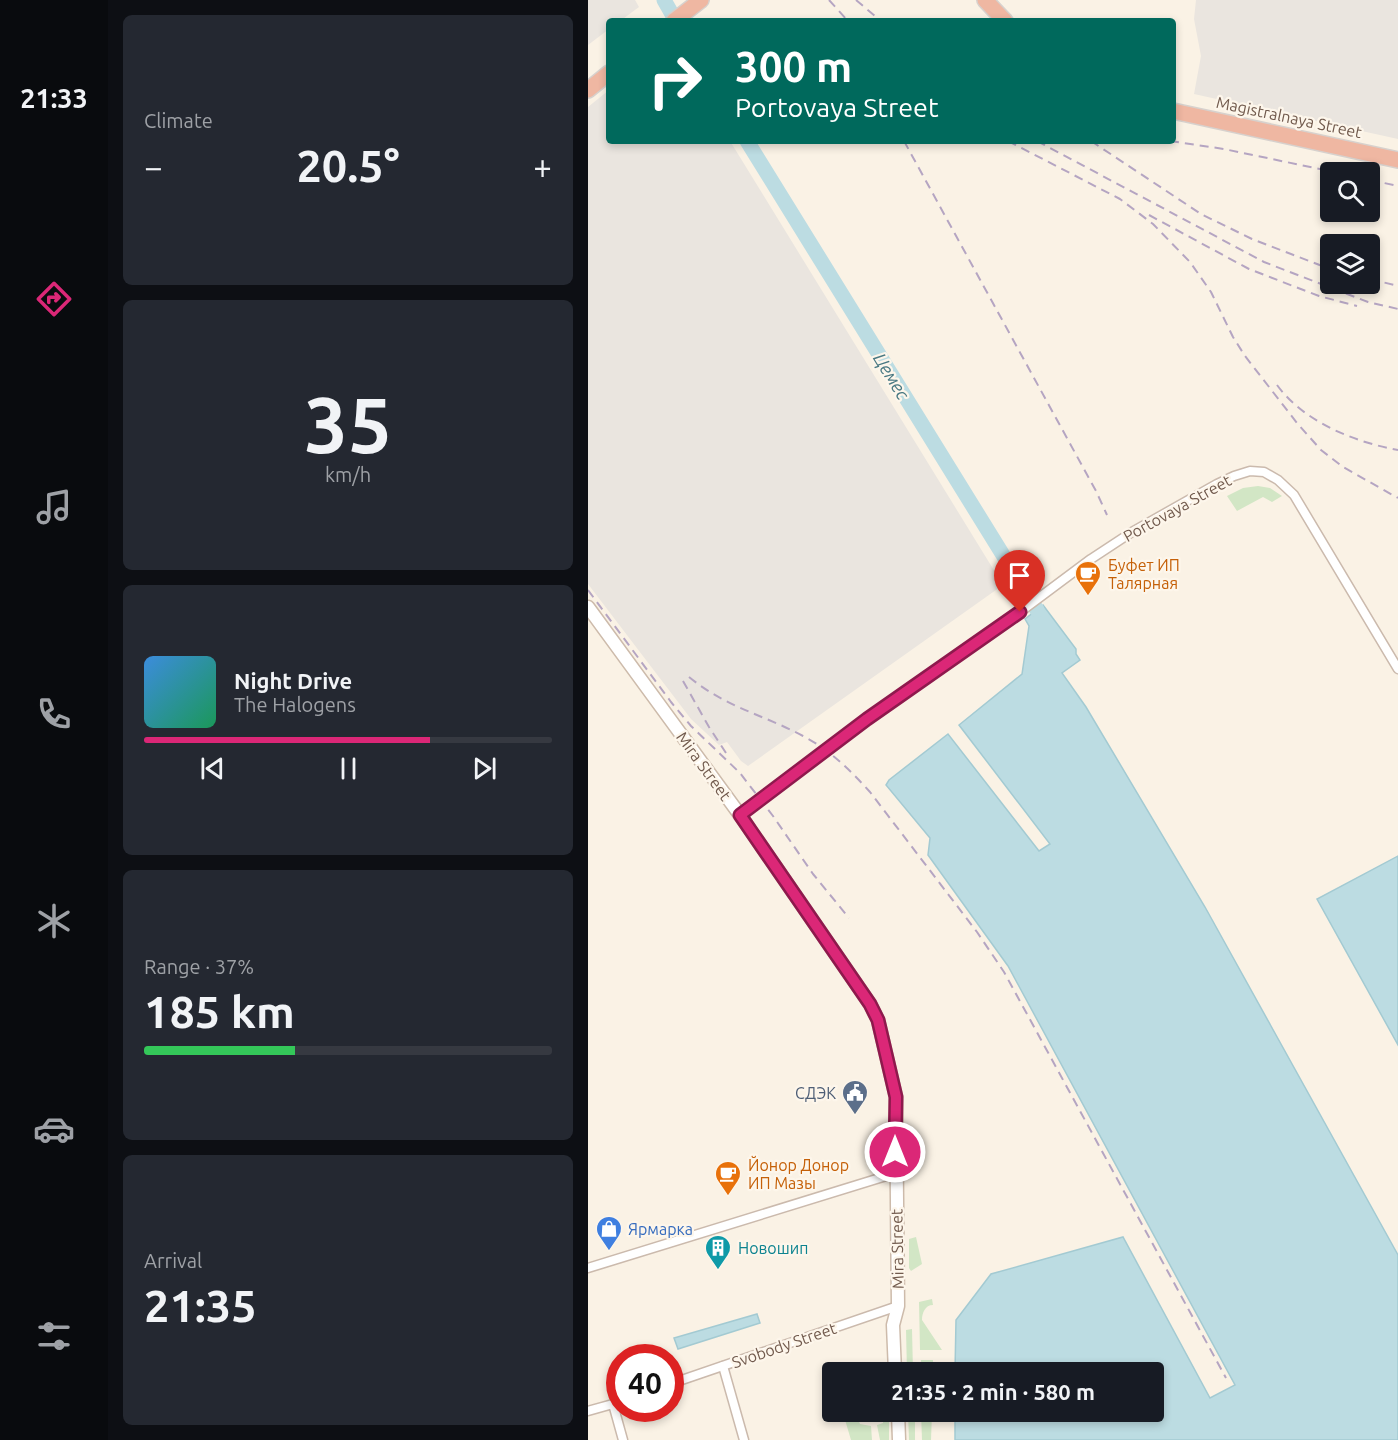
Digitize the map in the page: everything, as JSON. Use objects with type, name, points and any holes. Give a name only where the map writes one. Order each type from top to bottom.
[{"type":"highway","points":[[678,18],[701,0]]},
{"type":"highway","points":[[985,0],[1002,18]]},
{"type":"highway","points":[[588,90],[606,75]]},
{"type":"highway","name":"Magistralnaya Street","points":[[1176,112],[1398,160]]},
{"type":"street","name":"Portovaya Street","points":[[740,815],[896,698],[1020,612],[1091,559],[1132,532],[1217,484],[1250,471],[1264,472],[1278,480],[1294,495],[1398,669]]},
{"type":"street","name":"Mira Street","points":[[588,607],[740,815],[870,1004],[878,1020],[896,1097],[898,1306],[893,1325],[895,1362]]},
{"type":"street","points":[[588,1268],[896,1173]]},
{"type":"street","name":"Svobody Street","points":[[684,1379],[898,1306]]},
{"type":"street","points":[[723,1366],[744,1440]]},
{"type":"street","points":[[588,1411],[606,1406]]},
{"type":"street","points":[[620,1422],[623,1440]]},
{"type":"street","points":[[898,1422],[899,1440]]},
{"type":"shaded area","points":[[588,0],[635,0],[639,7],[624,18],[606,18],[606,31],[588,45]]},
{"type":"shaded area","points":[[1196,0],[1398,0],[1398,139],[1194,94],[1201,56],[1194,19]]},
{"type":"shaded area","points":[[606,92],[606,144],[732,144],[1003,585],[748,766],[741,761],[727,742],[719,745],[691,719],[588,584],[588,107]]},
{"type":"green space","points":[[1258,486],[1270,488],[1282,496],[1272,502],[1263,497],[1237,511],[1227,496],[1243,488]]},
{"type":"green space","points":[[916,1237],[922,1264],[911,1271],[909,1268],[909,1239]]},
{"type":"green space","points":[[932,1299],[933,1305],[924,1310],[922,1320],[942,1350],[920,1350],[919,1302]]},
{"type":"green space","points":[[912,1329],[913,1362],[907,1362],[906,1330]]},
{"type":"green space","points":[[921,1360],[933,1360],[933,1362],[921,1362]]},
{"type":"green space","points":[[846,1422],[859,1422],[871,1426],[872,1440],[851,1440]]},
{"type":"green space","points":[[889,1422],[889,1440],[880,1440],[877,1425]]},
{"type":"green space","points":[[908,1422],[915,1422],[915,1440],[909,1440]]},
{"type":"green space","points":[[921,1422],[932,1422],[931,1440],[922,1440]]},
{"type":"water","points":[[1043,605],[1076,649],[1080,660],[1062,673],[1086,707],[1205,907],[1398,1255],[1398,1440],[955,1440],[955,1422],[1164,1422],[1164,1362],[955,1362],[956,1320],[991,1274],[1123,1237],[1210,1398],[1235,1385],[1008,966],[928,855],[930,838],[886,785],[889,780],[948,734],[1039,851],[1050,844],[959,725],[1022,674],[1029,626],[1025,619]]},
{"type":"water","points":[[1398,856],[1398,1045],[1317,899]]},
{"type":"water","points":[[757,1314],[760,1323],[684,1347],[684,1344],[676,1344],[674,1338]]},
{"type":"waterway","name":"Цемес","points":[[664,0],[674,18]]},
{"type":"waterway","name":"Цемес","points":[[749,144],[1037,610]]},
{"type":"railway","points":[[829,0],[845,18]]},
{"type":"railway","points":[[856,0],[877,18]]},
{"type":"railway","points":[[1176,142],[1224,149],[1320,169]]},
{"type":"railway","points":[[906,144],[1107,515]]},
{"type":"railway","points":[[1014,144],[1120,199],[1153,224],[1190,262],[1211,292],[1245,356],[1321,450],[1343,467],[1398,498]]},
{"type":"railway","points":[[1043,144],[1264,262],[1368,302],[1398,309]]},
{"type":"railway","points":[[1096,144],[1201,214],[1252,239],[1320,265]]},
{"type":"railway","points":[[1380,182],[1398,186]]},
{"type":"railway","points":[[1149,215],[1249,269],[1319,296],[1357,306]]},
{"type":"railway","points":[[1380,282],[1398,286]]},
{"type":"railway","points":[[1277,385],[1301,410],[1316,420],[1347,436],[1398,450]]},
{"type":"railway","points":[[588,590],[671,702],[691,726],[740,773],[813,874],[849,918]]},
{"type":"railway","points":[[689,677],[717,696],[788,728],[813,742],[839,761],[870,792],[977,932],[1004,972],[1226,1378]]},
{"type":"railway","points":[[683,681],[726,753]]},
{"type":"place","name":"Буфет ИП Талярная","points":[[1088,597]]},
{"type":"place","name":"СДЭК","points":[[855,1116]]},
{"type":"place","name":"Йонор Донор ИП Мазы","points":[[728,1197]]},
{"type":"place","name":"Ярмарка","points":[[609,1252]]},
{"type":"place","name":"Новошип","points":[[718,1271]]},
{"type":"route","points":[[895,1152],[896,1097],[878,1020],[870,1004],[740,815],[867,719],[1020,612]]}]
